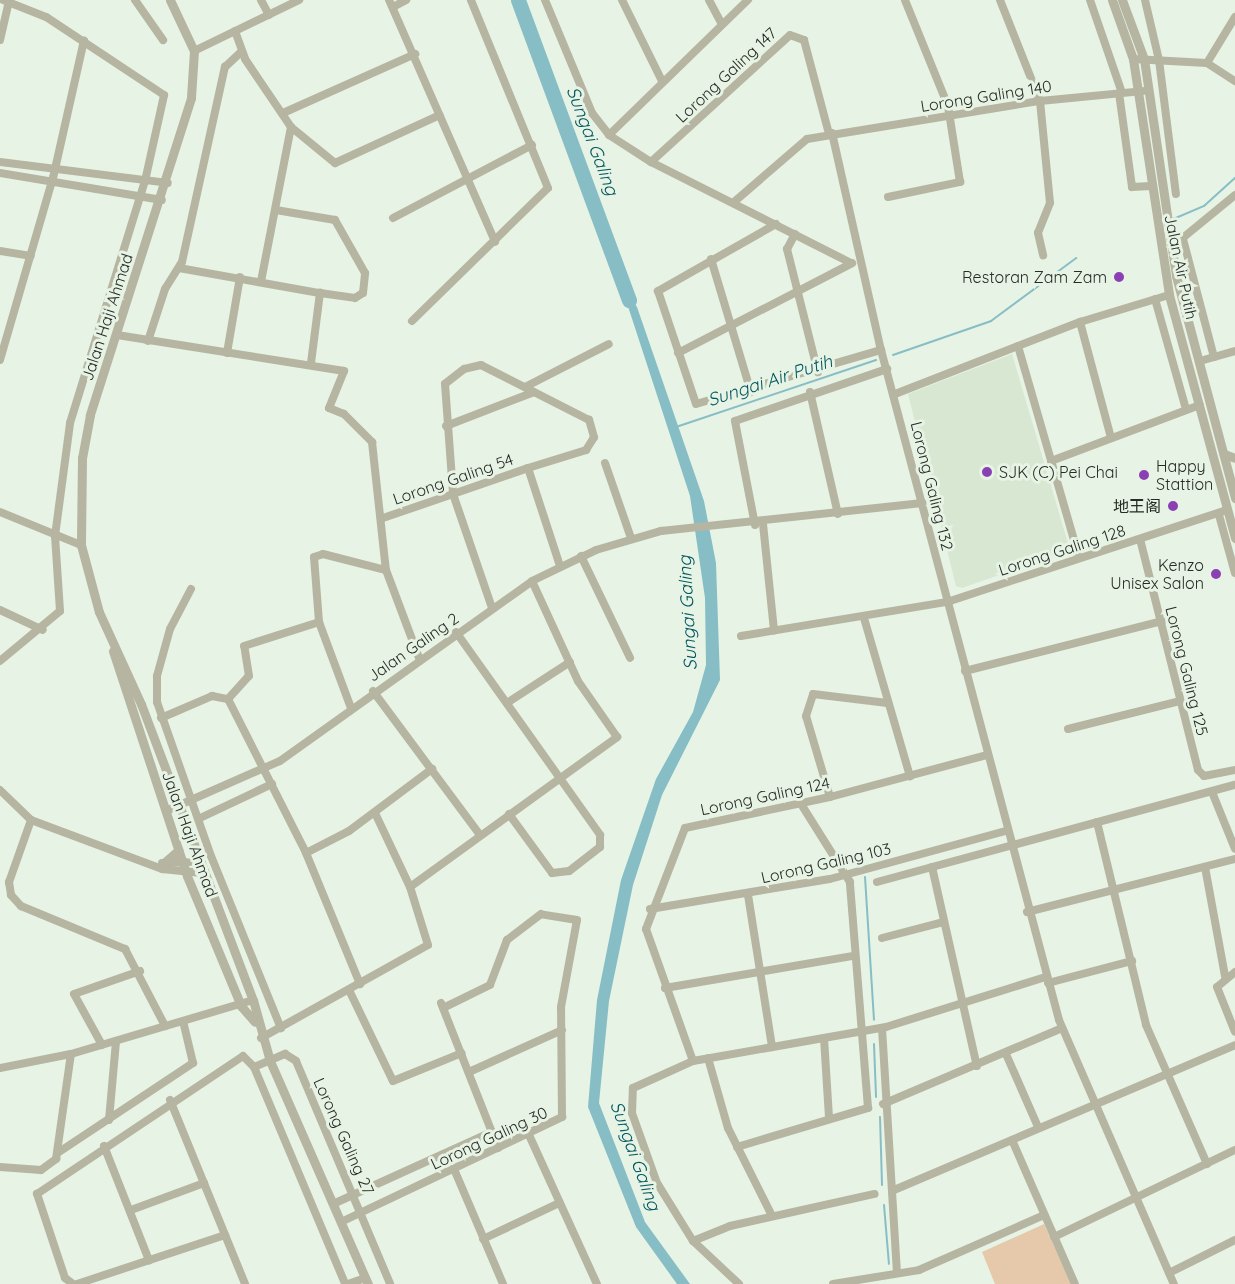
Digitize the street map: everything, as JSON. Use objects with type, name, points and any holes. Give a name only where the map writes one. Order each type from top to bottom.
[{"type":"street","points":[[135,0],[163,40]]},
{"type":"street","name":"Jalan Haji Ahmad","points":[[170,0],[194,51],[191,98],[168,183],[117,335],[82,458],[81,545],[113,649],[128,708],[187,876],[241,1005],[255,1022]]},
{"type":"street","points":[[261,0],[269,15]]},
{"type":"street","points":[[194,51],[299,0]]},
{"type":"street","points":[[406,0],[391,3],[416,54],[495,242]]},
{"type":"street","points":[[412,321],[548,188],[471,0]]},
{"type":"street","points":[[545,0],[592,113],[609,135],[651,162],[855,262]]},
{"type":"street","points":[[622,0],[662,81]]},
{"type":"street","points":[[709,0],[722,24]]},
{"type":"street","points":[[609,135],[662,81],[748,0]]},
{"type":"street","points":[[888,197],[960,182],[951,115],[904,0]]},
{"type":"street","points":[[1000,0],[1040,101],[1050,203],[1038,233],[1043,255]]},
{"type":"street","points":[[1090,0],[1120,93],[1132,187],[1151,186]]},
{"type":"street","name":"Jalan Air Putih","points":[[1112,0],[1133,59],[1151,186],[1170,295],[1200,405],[1223,513],[1235,538]]},
{"type":"street","name":"Jalan Air Putih","points":[[1122,0],[1143,59],[1170,246],[1235,498]]},
{"type":"street","points":[[1144,0],[1159,60],[1176,194]]},
{"type":"street","points":[[0,40],[6,1],[84,40],[164,95],[145,181],[78,386],[55,536],[60,611],[43,630],[0,661]]},
{"type":"street","points":[[1208,63],[1235,17]]},
{"type":"street","points":[[234,32],[241,52],[291,127],[335,163],[440,115]]},
{"type":"street","name":"Lorong Galing 147","points":[[651,162],[790,35],[804,40],[831,133]]},
{"type":"street","points":[[0,360],[54,174],[84,40]]},
{"type":"street","points":[[148,341],[165,289],[179,268],[225,67],[241,52]]},
{"type":"street","points":[[283,113],[416,54]]},
{"type":"street","points":[[1133,59],[1208,63],[1235,81]]},
{"type":"street","name":"Lorong Galing 140","points":[[734,202],[801,141],[831,133],[1040,101],[1147,91]]},
{"type":"street","points":[[261,281],[291,127]]},
{"type":"street","name":"Lorong Galing 132","points":[[831,133],[855,262],[895,394],[1005,831],[1047,980],[1062,1028],[1093,1104],[1134,1200],[1174,1284]]},
{"type":"street","points":[[393,218],[532,145]]},
{"type":"street","points":[[0,162],[162,200]]},
{"type":"street","points":[[0,173],[54,174],[168,183]]},
{"type":"street","points":[[1170,246],[1183,239],[1235,195]]},
{"type":"street","points":[[179,268],[355,298],[363,293],[365,273],[335,220],[276,210]]},
{"type":"street","points":[[776,224],[658,291],[697,406],[818,372],[881,350]]},
{"type":"street","points":[[795,234],[787,249],[818,372]]},
{"type":"street","points":[[1183,239],[1214,357]]},
{"type":"street","points":[[0,251],[31,256]]},
{"type":"street","points":[[711,259],[751,392]]},
{"type":"street","points":[[678,353],[855,262]]},
{"type":"street","points":[[227,353],[240,277]]},
{"type":"street","points":[[117,335],[227,353],[311,363],[320,293]]},
{"type":"street","points":[[895,394],[1080,322],[1170,295]]},
{"type":"street","points":[[1155,298],[1186,409]]},
{"type":"street","points":[[1080,322],[1111,438]]},
{"type":"street","points":[[525,387],[609,344]]},
{"type":"street","points":[[1018,346],[1079,557]]},
{"type":"street","points":[[1200,361],[1235,351]]},
{"type":"street","name":"Lorong Galing 54","points":[[311,363],[344,370],[329,408],[344,414],[372,442],[383,518],[590,447],[594,437],[589,420],[534,392]]},
{"type":"street","points":[[492,608],[453,494],[446,426],[446,384],[464,369],[481,365],[534,392]]},
{"type":"street","points":[[774,630],[759,524],[735,421],[810,392],[887,369]]},
{"type":"street","points":[[446,426],[534,392]]},
{"type":"street","points":[[810,392],[838,514]]},
{"type":"street","points":[[1051,461],[1200,405]]},
{"type":"street","points":[[1224,454],[1235,458]]},
{"type":"street","points":[[605,463],[631,538]]},
{"type":"street","points":[[528,468],[560,566]]},
{"type":"street","points":[[1235,498],[1223,513],[1235,573]]},
{"type":"street","name":"Jalan Galing 2","points":[[166,811],[266,770],[456,632],[532,581],[581,556],[631,538],[685,528],[759,524],[923,503]]},
{"type":"street","points":[[0,512],[81,545]]},
{"type":"street","name":"Lorong Galing 128","points":[[741,636],[864,618],[947,602],[1079,557],[1223,513]]},
{"type":"street","points":[[383,518],[386,570],[419,658]]},
{"type":"street","name":"Lorong Galing 125","points":[[1140,539],[1200,773],[1235,770]]},
{"type":"street","points":[[351,708],[319,622],[316,555],[386,570]]},
{"type":"street","points":[[581,556],[630,658]]},
{"type":"street","points":[[410,886],[617,734],[570,662],[532,581]]},
{"type":"street","points":[[191,589],[173,616],[157,676],[161,718],[198,819],[281,1028]]},
{"type":"street","points":[[0,610],[43,630]]},
{"type":"street","points":[[864,618],[910,776]]},
{"type":"street","points":[[965,671],[1162,621]]},
{"type":"street","points":[[228,699],[249,676],[244,646],[319,622]]},
{"type":"street","points":[[456,632],[600,835],[600,847],[569,871],[552,873],[509,814]]},
{"type":"street","name":"Jalan Haji Ahmad","points":[[113,649],[179,805],[197,862],[253,1000],[255,1022],[270,1061],[367,1281]]},
{"type":"street","points":[[507,703],[570,662]]},
{"type":"street","points":[[373,691],[480,835]]},
{"type":"street","points":[[830,797],[806,716],[813,694],[887,703]]},
{"type":"street","points":[[161,718],[212,696],[228,699]]},
{"type":"street","points":[[228,699],[266,770],[306,854],[360,984]]},
{"type":"street","points":[[1068,729],[1180,701]]},
{"type":"street","name":"Lorong Galing 124","points":[[693,1061],[665,988],[646,929],[650,909],[685,828],[830,797],[987,755]]},
{"type":"street","points":[[306,854],[375,813],[432,769]]},
{"type":"street","points":[[198,819],[272,784]]},
{"type":"street","points":[[877,882],[1235,785]]},
{"type":"street","points":[[0,790],[31,820],[187,876],[202,873]]},
{"type":"street","points":[[1212,792],[1235,849]]},
{"type":"street","points":[[736,1147],[868,1108],[848,874],[801,804]]},
{"type":"street","points":[[261,1038],[428,945],[410,886],[375,813]]},
{"type":"street","points":[[31,820],[9,882],[16,901],[118,944],[140,971],[165,1026]]},
{"type":"street","points":[[1096,822],[1146,1025],[1166,1076],[1207,1164]]},
{"type":"street","name":"Lorong Galing 103","points":[[650,909],[748,895],[848,874],[1005,831]]},
{"type":"street","points":[[165,862],[179,849]]},
{"type":"street","points":[[1027,912],[1235,859]]},
{"type":"street","points":[[154,864],[165,862],[185,866],[197,862]]},
{"type":"street","points":[[932,867],[977,1066]]},
{"type":"street","points":[[1205,867],[1225,976]]},
{"type":"street","points":[[748,895],[772,1047]]},
{"type":"street","name":"Lorong Galing 30","points":[[340,1222],[529,1135],[564,1114],[562,999],[578,924],[574,917],[541,914],[507,940],[490,985],[442,1005],[462,1053]]},
{"type":"street","points":[[882,938],[943,922]]},
{"type":"street","points":[[665,988],[854,956]]},
{"type":"street","points":[[739,1284],[693,1241],[652,1172],[632,1113],[633,1088],[693,1061],[882,1028],[1047,980],[1132,961]]},
{"type":"street","points":[[102,1045],[74,994],[140,971]]},
{"type":"street","points":[[1235,972],[1225,976],[1217,987],[1235,1032]]},
{"type":"street","points":[[349,990],[393,1081],[462,1053],[498,1148]]},
{"type":"street","points":[[0,1068],[71,1054],[253,1000]]},
{"type":"street","points":[[0,1167],[41,1170],[59,1152],[193,1063],[183,1020]]},
{"type":"street","points":[[882,1028],[894,1190],[897,1273]]},
{"type":"street","points":[[886,1103],[1006,1054],[1062,1028]]},
{"type":"street","points":[[469,1072],[562,1030]]},
{"type":"street","points":[[824,1038],[829,1118]]},
{"type":"street","points":[[109,1120],[116,1041]]},
{"type":"street","points":[[894,1190],[1235,1045]]},
{"type":"street","points":[[59,1152],[71,1054]]},
{"type":"street","name":"Lorong Galing 27","points":[[270,1061],[285,1054],[296,1061],[362,1211],[364,1229],[390,1284]]},
{"type":"street","points":[[1006,1054],[1038,1127]]},
{"type":"street","points":[[73,1284],[64,1278],[35,1197],[170,1100],[238,1058],[247,1057],[254,1067],[346,1284],[367,1281]]},
{"type":"street","points":[[708,1058],[736,1147],[772,1216]]},
{"type":"street","points":[[254,1067],[270,1061]]},
{"type":"street","points":[[170,1100],[245,1284]]},
{"type":"street","name":"Lorong Galing 30","points":[[333,1204],[492,1132]]},
{"type":"street","points":[[529,1135],[597,1284]]},
{"type":"street","points":[[1012,1140],[1075,1284]]},
{"type":"street","points":[[104,1146],[149,1260]]},
{"type":"street","points":[[1054,1237],[1235,1150]]},
{"type":"street","points":[[454,1169],[503,1284]]},
{"type":"street","points":[[131,1210],[204,1183]]},
{"type":"street","points":[[693,1241],[772,1216],[874,1194]]},
{"type":"street","points":[[483,1239],[559,1203]]},
{"type":"street","points":[[833,1284],[932,1265],[1044,1215]]},
{"type":"street","points":[[77,1284],[225,1235]]},
{"type":"street","points":[[1169,1273],[1235,1240]]},
{"type":"shaded area","name":"SJK (C) Pei Chai","points":[[1012,354],[1070,550],[962,588],[956,586],[908,394]]},
{"type":"shaded area","points":[[1044,1224],[1071,1284],[995,1284],[982,1252]]},
{"type":"water","points":[[620,282],[637,307],[704,501],[716,563],[720,680],[662,795],[633,885],[609,1001],[599,1103],[645,1222],[690,1284],[677,1284],[636,1227],[588,1107],[597,1000],[621,880],[656,779],[693,712],[706,665],[705,598],[690,496]]},
{"type":"waterway","name":"Sungai Galing","points":[[518,0],[629,300]]},
{"type":"waterway","name":"Sungai Air Putih","points":[[1171,220],[1204,206],[1235,178]]},
{"type":"waterway","name":"Sungai Air Putih","points":[[893,355],[991,321],[1076,258]]},
{"type":"waterway","name":"Sungai Air Putih","points":[[676,427],[876,360]]},
{"type":"waterway","points":[[865,877],[874,1020]]},
{"type":"waterway","points":[[874,1044],[876,1097]]},
{"type":"waterway","points":[[880,1117],[882,1185]]},
{"type":"waterway","points":[[884,1205],[889,1264]]},
{"type":"place","name":"Restoran Zam Zam","points":[[1119,277]]},
{"type":"place","name":"SJK (C) Pei Chai","points":[[987,472]]},
{"type":"place","name":"Happy Stattion","points":[[1144,475]]},
{"type":"place","name":"地王阁","points":[[1173,506]]},
{"type":"place","name":"Kenzo Unisex Salon","points":[[1216,574]]}]
